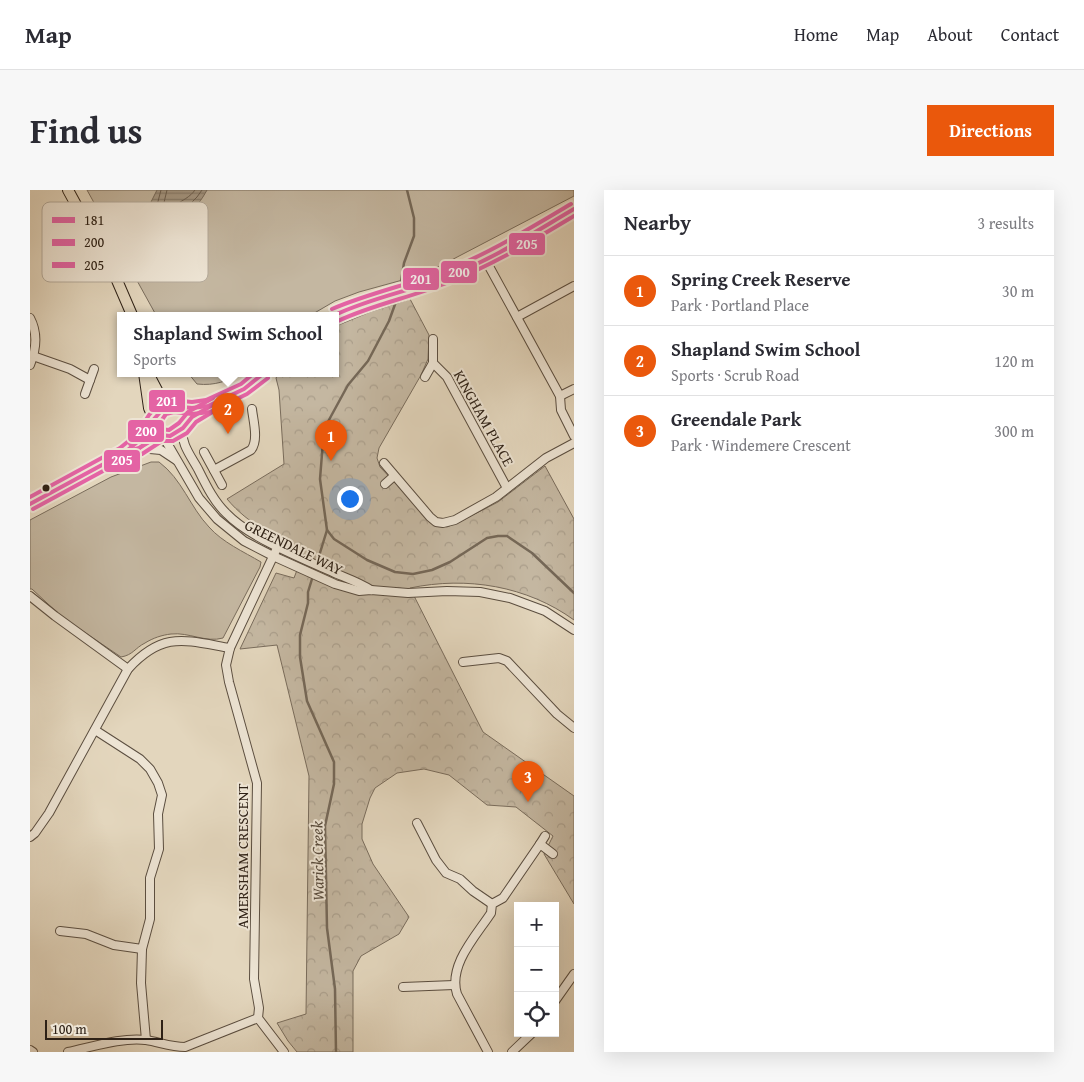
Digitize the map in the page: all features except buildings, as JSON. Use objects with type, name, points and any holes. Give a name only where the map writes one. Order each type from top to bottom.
[{"type":"main road","points":[[68,190],[75,202]]},
{"type":"main road","points":[[339,313],[368,300],[415,287],[457,272],[485,259],[574,209]]},
{"type":"main road","points":[[118,282],[131,312]]},
{"type":"main road","points":[[145,377],[154,428],[162,436],[170,436],[208,406],[244,389],[259,377]]},
{"type":"main road","points":[[150,377],[158,392],[187,414],[185,425]]},
{"type":"main road","points":[[154,420],[160,412],[176,406],[192,408],[208,406]]},
{"type":"street","points":[[485,259],[560,396],[561,410],[574,436]]},
{"type":"street","points":[[517,317],[574,286]]},
{"type":"street","points":[[30,318],[33,323],[36,343],[30,365]]},
{"type":"street","name":"KINGHAM PLACE","points":[[425,377],[433,363],[433,339]]},
{"type":"street","points":[[33,356],[70,369],[90,380]]},
{"type":"street","name":"KINGHAM PLACE","points":[[433,363],[447,377],[507,488]]},
{"type":"street","points":[[85,394],[94,369]]},
{"type":"street","points":[[560,396],[574,389]]},
{"type":"street","points":[[214,470],[254,447],[252,409]]},
{"type":"street","points":[[124,453],[141,438],[154,420]]},
{"type":"street","name":"GREENDALE WAY","points":[[185,425],[181,435],[190,455],[210,491],[226,514],[247,530],[339,575],[360,583],[371,590]]},
{"type":"street","points":[[30,504],[124,453],[139,448],[162,436]]},
{"type":"street","name":"GREENDALE WAY","points":[[162,436],[200,498],[216,519],[244,541],[273,556],[335,584],[359,591],[371,590],[402,593],[480,592],[524,602],[545,611],[574,630]]},
{"type":"street","points":[[384,463],[430,517],[436,522],[443,523],[455,520],[489,502],[546,458],[574,443]]},
{"type":"street","points":[[139,448],[160,450],[180,463]]},
{"type":"street","points":[[204,452],[222,485]]},
{"type":"street","points":[[385,484],[394,476]]},
{"type":"street","name":"AMERSHAM CRESCENT","points":[[258,1018],[259,1008],[254,979],[257,783],[228,682],[226,665],[230,648],[278,546]]},
{"type":"street","points":[[30,596],[128,669]]},
{"type":"street","points":[[32,832],[49,813],[128,669],[141,654],[171,641],[186,640],[230,648]]},
{"type":"street","points":[[463,662],[499,658],[507,661],[557,714],[574,728]]},
{"type":"street","points":[[95,730],[140,759],[154,776],[162,795],[158,814],[159,849],[150,878],[150,919],[142,949],[141,983],[146,1040]]},
{"type":"street","points":[[417,823],[436,860],[446,872],[460,879],[492,904]]},
{"type":"street","points":[[492,904],[503,898],[545,836]]},
{"type":"street","points":[[540,844],[553,854]]},
{"type":"street","points":[[488,1052],[454,985],[461,960],[491,913],[492,904]]},
{"type":"street","points":[[60,931],[86,934],[114,945],[142,949]]},
{"type":"street","points":[[559,995],[574,974]]},
{"type":"street","points":[[403,987],[454,985]]},
{"type":"street","points":[[68,1052],[129,1040],[146,1040],[172,1047],[185,1048],[258,1018],[284,1052]]},
{"type":"street","points":[[512,1052],[528,1037]]},
{"type":"green space","points":[[87,190],[574,190],[574,196],[440,266],[417,276],[359,292],[335,301],[316,312],[154,312],[138,282],[208,282],[208,202],[94,202]]},
{"type":"green space","points":[[410,299],[429,335],[428,359],[421,375],[379,448],[377,458],[380,467],[433,523],[447,527],[459,522],[498,502],[545,466],[574,519],[574,620],[556,608],[537,599],[496,587],[453,583],[410,588],[483,732],[574,796],[574,904],[544,854],[553,836],[516,807],[487,805],[449,775],[424,769],[397,773],[375,788],[362,824],[362,839],[373,864],[409,917],[399,934],[361,956],[353,971],[353,1052],[297,1052],[277,1023],[306,1014],[309,776],[277,645],[240,649],[276,573],[294,578],[305,549],[253,523],[227,499],[284,464],[277,377],[339,377],[339,325]]},
{"type":"green space","points":[[191,377],[234,377],[221,382],[197,384]]},
{"type":"green space","points":[[151,462],[159,462],[167,469],[180,485],[196,511],[214,532],[233,546],[261,562],[223,638],[210,639],[184,634],[168,634],[151,640],[128,655],[121,657],[62,617],[30,589],[30,520],[111,477]]},
{"type":"water","points":[[157,190],[207,190],[199,202],[151,202]]},
{"type":"waterway","points":[[400,288],[404,263],[414,236],[414,218],[407,190]]},
{"type":"waterway","points":[[398,296],[389,321],[368,361],[348,385],[324,429],[320,479],[327,530],[334,539],[367,560],[395,572],[413,574],[432,570],[450,562],[487,538],[507,536],[532,553],[574,593]]},
{"type":"waterway","name":"Warick Creek","points":[[327,530],[308,592],[308,603],[300,635],[300,657],[307,701],[334,762],[334,784],[325,826],[327,928],[335,989],[336,1052]]},
{"type":"transit line","name":"201","points":[[332,309],[462,264],[510,240],[571,204]]},
{"type":"transit line","name":"200","points":[[339,313],[432,282],[480,263],[574,209]]},
{"type":"transit line","name":"205","points":[[339,321],[435,287],[481,268],[513,252],[574,216]]},
{"type":"transit line","name":"201","points":[[30,497],[120,448],[136,435],[149,415],[160,403],[172,400],[192,402],[206,400],[241,384],[249,377]]},
{"type":"transit line","name":"200","points":[[30,504],[124,453],[141,439],[163,409],[173,406],[192,408],[208,406],[244,389],[259,377]]},
{"type":"transit line","name":"205","points":[[33,509],[127,458],[146,443],[166,414],[174,412],[192,414],[210,412],[247,394],[268,378]]},
{"type":"transit line","name":"201","points":[[130,444],[159,429],[169,430],[179,423],[188,412],[213,398]]},
{"type":"transit line","name":"200","points":[[132,450],[161,435],[170,436],[183,428],[192,417],[216,403]]},
{"type":"transit line","name":"205","points":[[134,456],[142,454],[162,441],[173,441],[187,433],[196,422],[219,408]]},
{"type":"place","name":"Shapland Swim School","points":[[228,434]]},
{"type":"place","name":"Spring Creek Reserve","points":[[331,461]]},
{"type":"place","name":"Greendale Park","points":[[528,802]]}]
